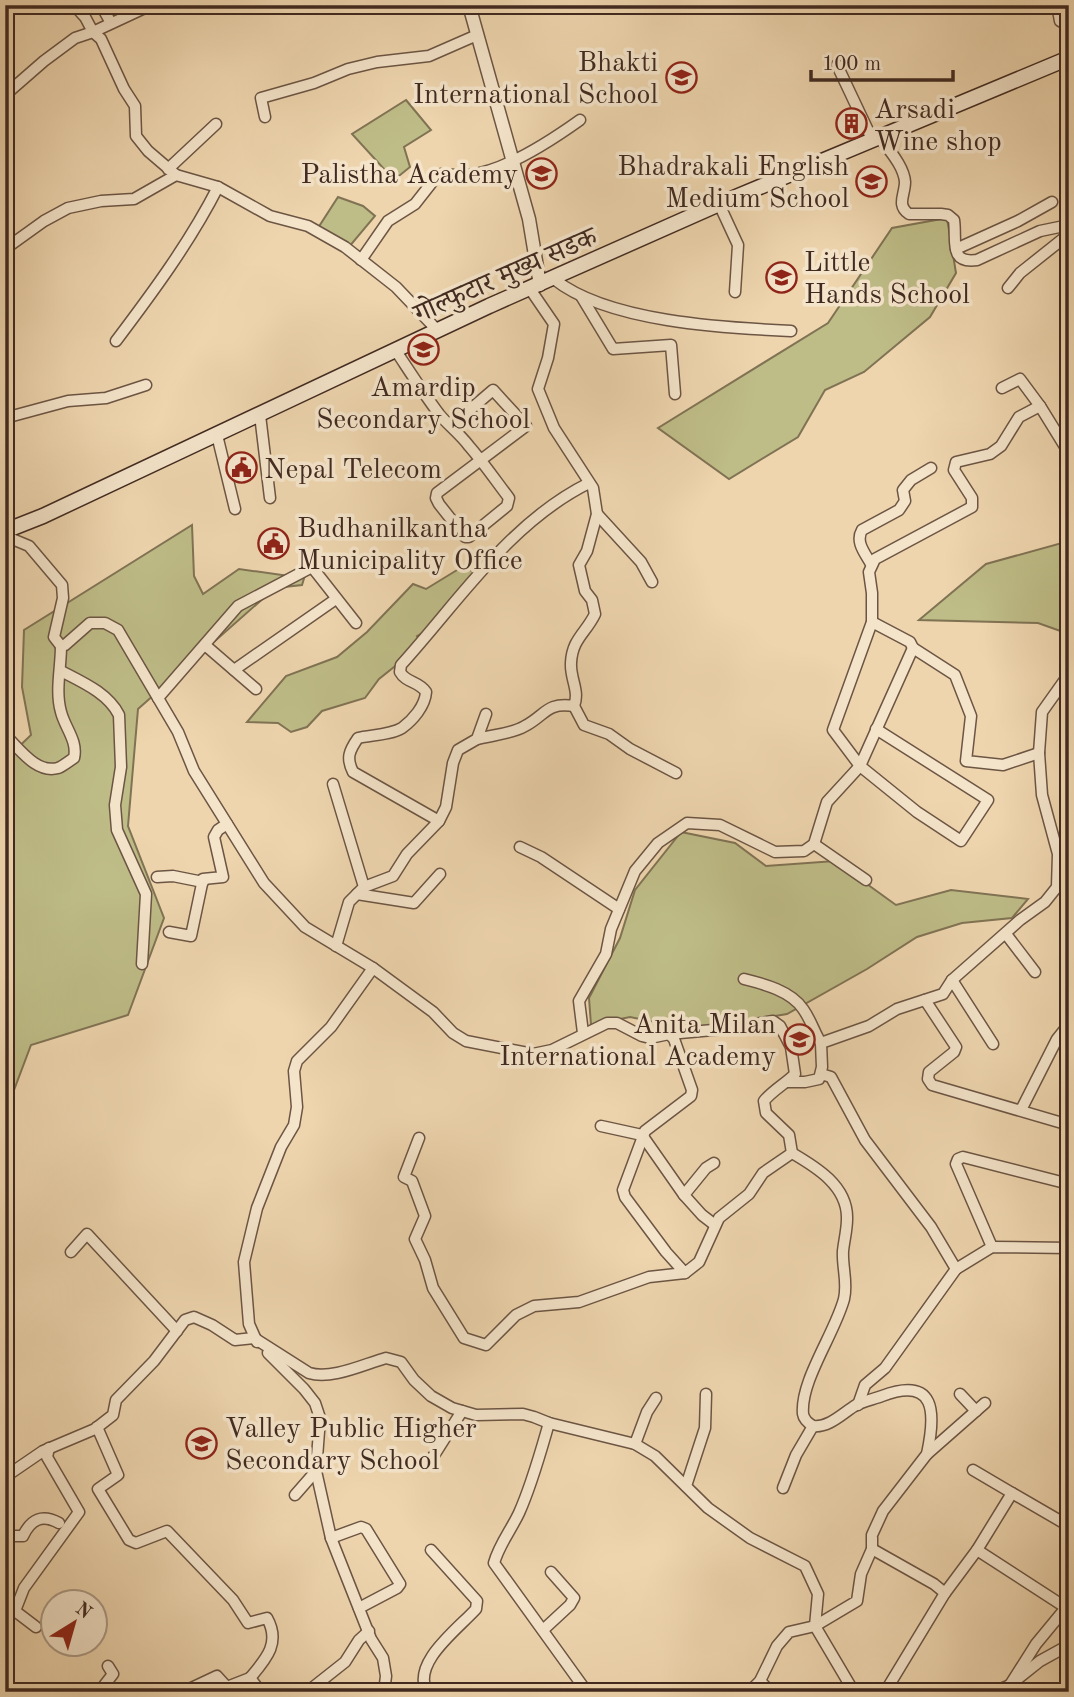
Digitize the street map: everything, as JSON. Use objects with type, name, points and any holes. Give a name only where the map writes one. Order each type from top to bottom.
[{"type":"main road","name":"गोल्फुटार मुख्य सडक","points":[[5,533],[438,331],[719,204],[1069,58]]},
{"type":"street","points":[[74,5],[101,39],[117,76],[135,106],[136,135],[148,151],[172,172],[218,187],[270,216],[308,226],[345,247],[397,287],[438,331]]},
{"type":"street","points":[[101,5],[111,23]]},
{"type":"street","points":[[5,95],[75,38],[151,5]]},
{"type":"street","points":[[469,5],[529,219],[535,287],[554,324],[548,358],[538,389],[554,428],[593,488],[597,514],[587,551],[579,565],[585,591],[592,600],[595,614],[579,636],[572,655],[570,667],[578,697],[574,706]]},
{"type":"street","points":[[1057,5],[1060,21],[1069,26]]},
{"type":"street","points":[[265,117],[261,98],[314,83],[348,69],[377,62],[429,57],[477,34]]},
{"type":"street","points":[[838,65],[876,138],[902,171],[905,182],[901,205],[904,210],[909,214],[948,215],[954,220],[959,257],[967,261],[978,260],[1040,231],[1069,225]]},
{"type":"street","points":[[361,260],[388,221],[415,204],[437,176],[470,175],[512,160],[544,146],[580,120]]},
{"type":"street","points":[[5,248],[68,208],[101,201],[134,199],[172,172],[216,124]]},
{"type":"street","points":[[116,341],[203,216],[218,187]]},
{"type":"street","points":[[956,249],[1052,202]]},
{"type":"street","points":[[719,204],[738,245],[736,292]]},
{"type":"street","points":[[1007,288],[1020,273],[1069,234]]},
{"type":"street","points":[[554,279],[581,296],[657,317],[733,328],[791,331]]},
{"type":"street","points":[[581,296],[613,349],[671,345],[675,394]]},
{"type":"street","points":[[396,351],[440,415],[481,461],[509,498],[474,534],[465,537],[436,498],[437,493],[481,461],[526,426],[493,390],[451,426]]},
{"type":"street","points":[[1002,388],[1020,379],[1069,453]]},
{"type":"street","points":[[5,418],[68,401],[106,398],[146,385]]},
{"type":"street","points":[[876,729],[988,800],[961,841],[917,812],[860,766],[833,730],[872,622],[869,572],[871,564],[972,507],[972,498],[954,470],[956,462],[990,454],[1001,446],[1019,417],[1040,406]]},
{"type":"street","points":[[260,415],[271,498]]},
{"type":"street","points":[[217,435],[235,509]]},
{"type":"street","points":[[871,564],[859,542],[862,530],[899,509],[905,501],[905,485],[931,468]]},
{"type":"street","points":[[439,821],[353,772],[348,762],[349,751],[358,738],[401,729],[418,712],[424,704],[426,691],[403,678],[401,665],[500,549],[566,494],[589,483]]},
{"type":"street","points":[[597,514],[641,562],[652,582]]},
{"type":"street","points":[[5,533],[29,546],[62,585],[63,598],[54,637],[61,646],[57,695],[61,714],[76,748],[74,758],[58,768],[42,766],[28,759],[5,735]]},
{"type":"street","points":[[158,698],[238,606],[312,567],[356,623]]},
{"type":"street","points":[[234,670],[336,599]]},
{"type":"street","points":[[61,646],[90,623],[98,621],[113,625],[178,732],[194,771],[264,883],[283,906],[305,927],[373,968],[433,1012],[453,1033],[466,1041],[533,1054],[552,1050],[600,1025],[617,1023],[650,1038],[773,1021],[780,1026],[791,1047],[794,1074],[764,1101],[766,1114],[789,1136],[792,1153],[831,1180],[848,1217],[843,1255],[845,1296],[809,1383],[804,1419],[813,1426],[824,1426],[858,1405],[903,1390],[915,1389],[924,1394],[930,1404],[931,1433],[928,1454]]},
{"type":"street","points":[[872,622],[910,642],[913,648],[955,675],[971,716],[966,761],[1003,765],[1038,753]]},
{"type":"street","points":[[205,645],[256,689]]},
{"type":"street","points":[[583,1033],[579,1002],[606,954],[611,929],[635,871],[658,843],[687,823],[720,825],[775,852],[804,851],[814,844],[827,802],[860,766],[913,648]]},
{"type":"street","points":[[61,671],[90,686],[116,709],[119,715],[121,767],[115,805],[117,830],[146,894],[142,964]]},
{"type":"street","points":[[821,1043],[869,1026],[897,1009],[943,993],[952,980],[1020,920],[1045,902],[1058,887],[1058,854],[1042,795],[1038,753],[1042,712],[1069,674]]},
{"type":"street","points":[[336,946],[349,902],[360,890],[393,876],[407,854],[439,821],[446,807],[453,763],[458,750],[477,739],[525,727],[557,705],[574,706]]},
{"type":"street","points":[[574,706],[584,725],[609,734],[676,773]]},
{"type":"street","points":[[477,739],[486,714]]},
{"type":"street","points":[[333,784],[360,890]]},
{"type":"street","points":[[169,932],[191,936],[203,879],[223,877],[214,836],[227,824]]},
{"type":"street","points":[[814,844],[866,880]]},
{"type":"street","points":[[520,847],[541,857],[620,909]]},
{"type":"street","points":[[360,890],[414,903],[440,874]]},
{"type":"street","points":[[157,877],[173,876],[203,882]]},
{"type":"street","points":[[1006,934],[1035,972]]},
{"type":"street","points":[[373,968],[331,1027],[297,1061],[294,1071],[297,1107],[294,1125],[281,1147],[257,1208],[244,1262],[249,1324],[254,1338],[315,1404],[320,1418],[316,1471],[331,1538],[359,1608],[383,1658],[386,1676],[384,1692]]},
{"type":"street","points":[[744,979],[761,983],[797,1001],[811,1021],[821,1043],[819,1079],[787,1082]]},
{"type":"street","points":[[952,980],[993,1044]]},
{"type":"street","points":[[925,1000],[956,1047],[954,1052],[929,1072],[928,1079],[932,1085],[1069,1125]]},
{"type":"street","points":[[1021,1110],[1057,1039],[1069,1024]]},
{"type":"street","points":[[669,1034],[674,1039],[692,1090],[691,1096],[642,1135],[623,1194],[685,1273]]},
{"type":"street","points":[[821,1074],[831,1077],[865,1140],[931,1227],[956,1269]]},
{"type":"street","points":[[601,1126],[642,1135],[684,1195],[715,1225]]},
{"type":"street","points":[[419,1138],[404,1177],[412,1181],[425,1216],[415,1239],[425,1260],[433,1288],[464,1338],[486,1345],[516,1315],[534,1307],[579,1301],[649,1277],[685,1273],[699,1262],[715,1225],[723,1214],[749,1194],[763,1173],[792,1153]]},
{"type":"street","points":[[992,1247],[956,1164],[958,1159],[963,1157],[1069,1184]]},
{"type":"street","points":[[684,1195],[706,1168],[714,1163]]},
{"type":"street","points":[[71,1252],[87,1234],[177,1331]]},
{"type":"street","points":[[858,1405],[865,1385],[885,1368],[956,1269],[992,1247],[1069,1248]]},
{"type":"street","points":[[5,1476],[50,1448],[97,1427],[113,1415],[116,1399],[154,1361],[185,1320],[194,1317],[234,1340],[254,1338],[315,1375],[331,1374],[393,1358],[401,1362],[414,1380],[431,1396],[462,1411],[476,1415],[523,1414],[635,1444],[655,1456],[708,1508],[750,1538],[805,1566],[818,1594],[815,1626],[854,1692]]},
{"type":"street","points":[[686,1486],[705,1428],[706,1394]]},
{"type":"street","points":[[960,1394],[975,1411]]},
{"type":"street","points":[[635,1444],[647,1412],[656,1398]]},
{"type":"street","points":[[749,1692],[760,1681],[777,1646],[789,1632],[815,1626],[857,1601],[862,1574],[872,1549],[872,1535],[883,1511],[928,1454],[985,1403]]},
{"type":"street","points":[[431,1460],[462,1411]]},
{"type":"street","points":[[549,1423],[518,1515],[494,1563],[587,1692]]},
{"type":"street","points":[[783,1488],[796,1455],[813,1426]]},
{"type":"street","points":[[97,1427],[118,1475],[98,1489],[130,1540],[136,1543],[167,1531],[233,1600],[248,1623],[267,1618],[273,1629],[273,1641],[267,1657],[250,1678],[227,1687],[217,1676],[183,1692]]},
{"type":"street","points":[[36,1627],[15,1611],[24,1588],[79,1512],[47,1457],[50,1448]]},
{"type":"street","points":[[973,1470],[1069,1526]]},
{"type":"street","points":[[295,1495],[307,1478],[316,1471]]},
{"type":"street","points":[[885,1692],[945,1593],[977,1550],[1012,1493]]},
{"type":"street","points":[[5,1536],[23,1536],[31,1522],[36,1519],[50,1518],[59,1523]]},
{"type":"street","points":[[331,1538],[361,1527],[366,1529],[400,1584],[359,1608]]},
{"type":"street","points":[[872,1549],[945,1593]]},
{"type":"street","points":[[427,1692],[423,1683],[427,1661],[476,1609],[477,1601],[431,1550]]},
{"type":"street","points":[[977,1550],[1067,1606],[1035,1644],[1015,1688]]},
{"type":"street","points":[[543,1630],[574,1598],[551,1572]]},
{"type":"street","points":[[307,1692],[345,1662],[359,1640],[369,1631]]},
{"type":"street","points":[[994,1692],[1015,1688],[1040,1661],[1069,1645]]},
{"type":"street","points":[[99,1692],[113,1674],[108,1666]]},
{"type":"street","points":[[250,1678],[261,1692]]},
{"type":"street","points":[[760,1681],[771,1692]]},
{"type":"shaded area","points":[[406,100],[431,130],[404,147],[410,167],[394,180],[352,134]]},
{"type":"shaded area","points":[[338,197],[363,206],[375,216],[349,247],[318,228]]},
{"type":"shaded area","points":[[947,218],[956,273],[930,317],[864,372],[825,390],[798,437],[729,479],[658,428],[828,323],[892,228]]},
{"type":"shaded area","points":[[192,525],[194,576],[203,594],[239,569],[296,577],[305,575],[302,585],[275,588],[138,709],[128,826],[164,918],[128,1015],[31,1045],[5,1114],[5,760],[31,735],[22,687],[24,630]]},
{"type":"shaded area","points":[[1069,541],[1069,634],[1038,623],[919,620],[986,564]]},
{"type":"shaded area","points":[[462,567],[475,572],[431,628],[417,636],[420,641],[379,679],[365,698],[322,711],[307,727],[291,732],[278,723],[247,722],[286,676],[337,657],[367,632],[413,584],[426,589]]},
{"type":"shaded area","points":[[681,832],[735,843],[766,866],[835,861],[896,905],[951,890],[1028,899],[1012,918],[962,923],[917,937],[787,1014],[693,1030],[630,1017],[591,1025],[589,998],[620,938],[635,890]]},
{"type":"place","name":"Bhakti International School","points":[[681,77]]},
{"type":"place","name":"Arsadi Wine shop","points":[[851,124]]},
{"type":"place","name":"Palistha Academy","points":[[541,173]]},
{"type":"place","name":"Bhadrakali English Medium School","points":[[872,181]]},
{"type":"place","name":"Little Hands School","points":[[781,277]]},
{"type":"place","name":"Amardip Secondary School","points":[[423,349]]},
{"type":"place","name":"Nepal Telecom","points":[[241,468]]},
{"type":"place","name":"Budhanilkantha Municipality Office","points":[[274,543]]},
{"type":"place","name":"Anita Milan International Academy","points":[[799,1039]]},
{"type":"place","name":"Valley Public Higher Secondary School","points":[[202,1443]]}]
